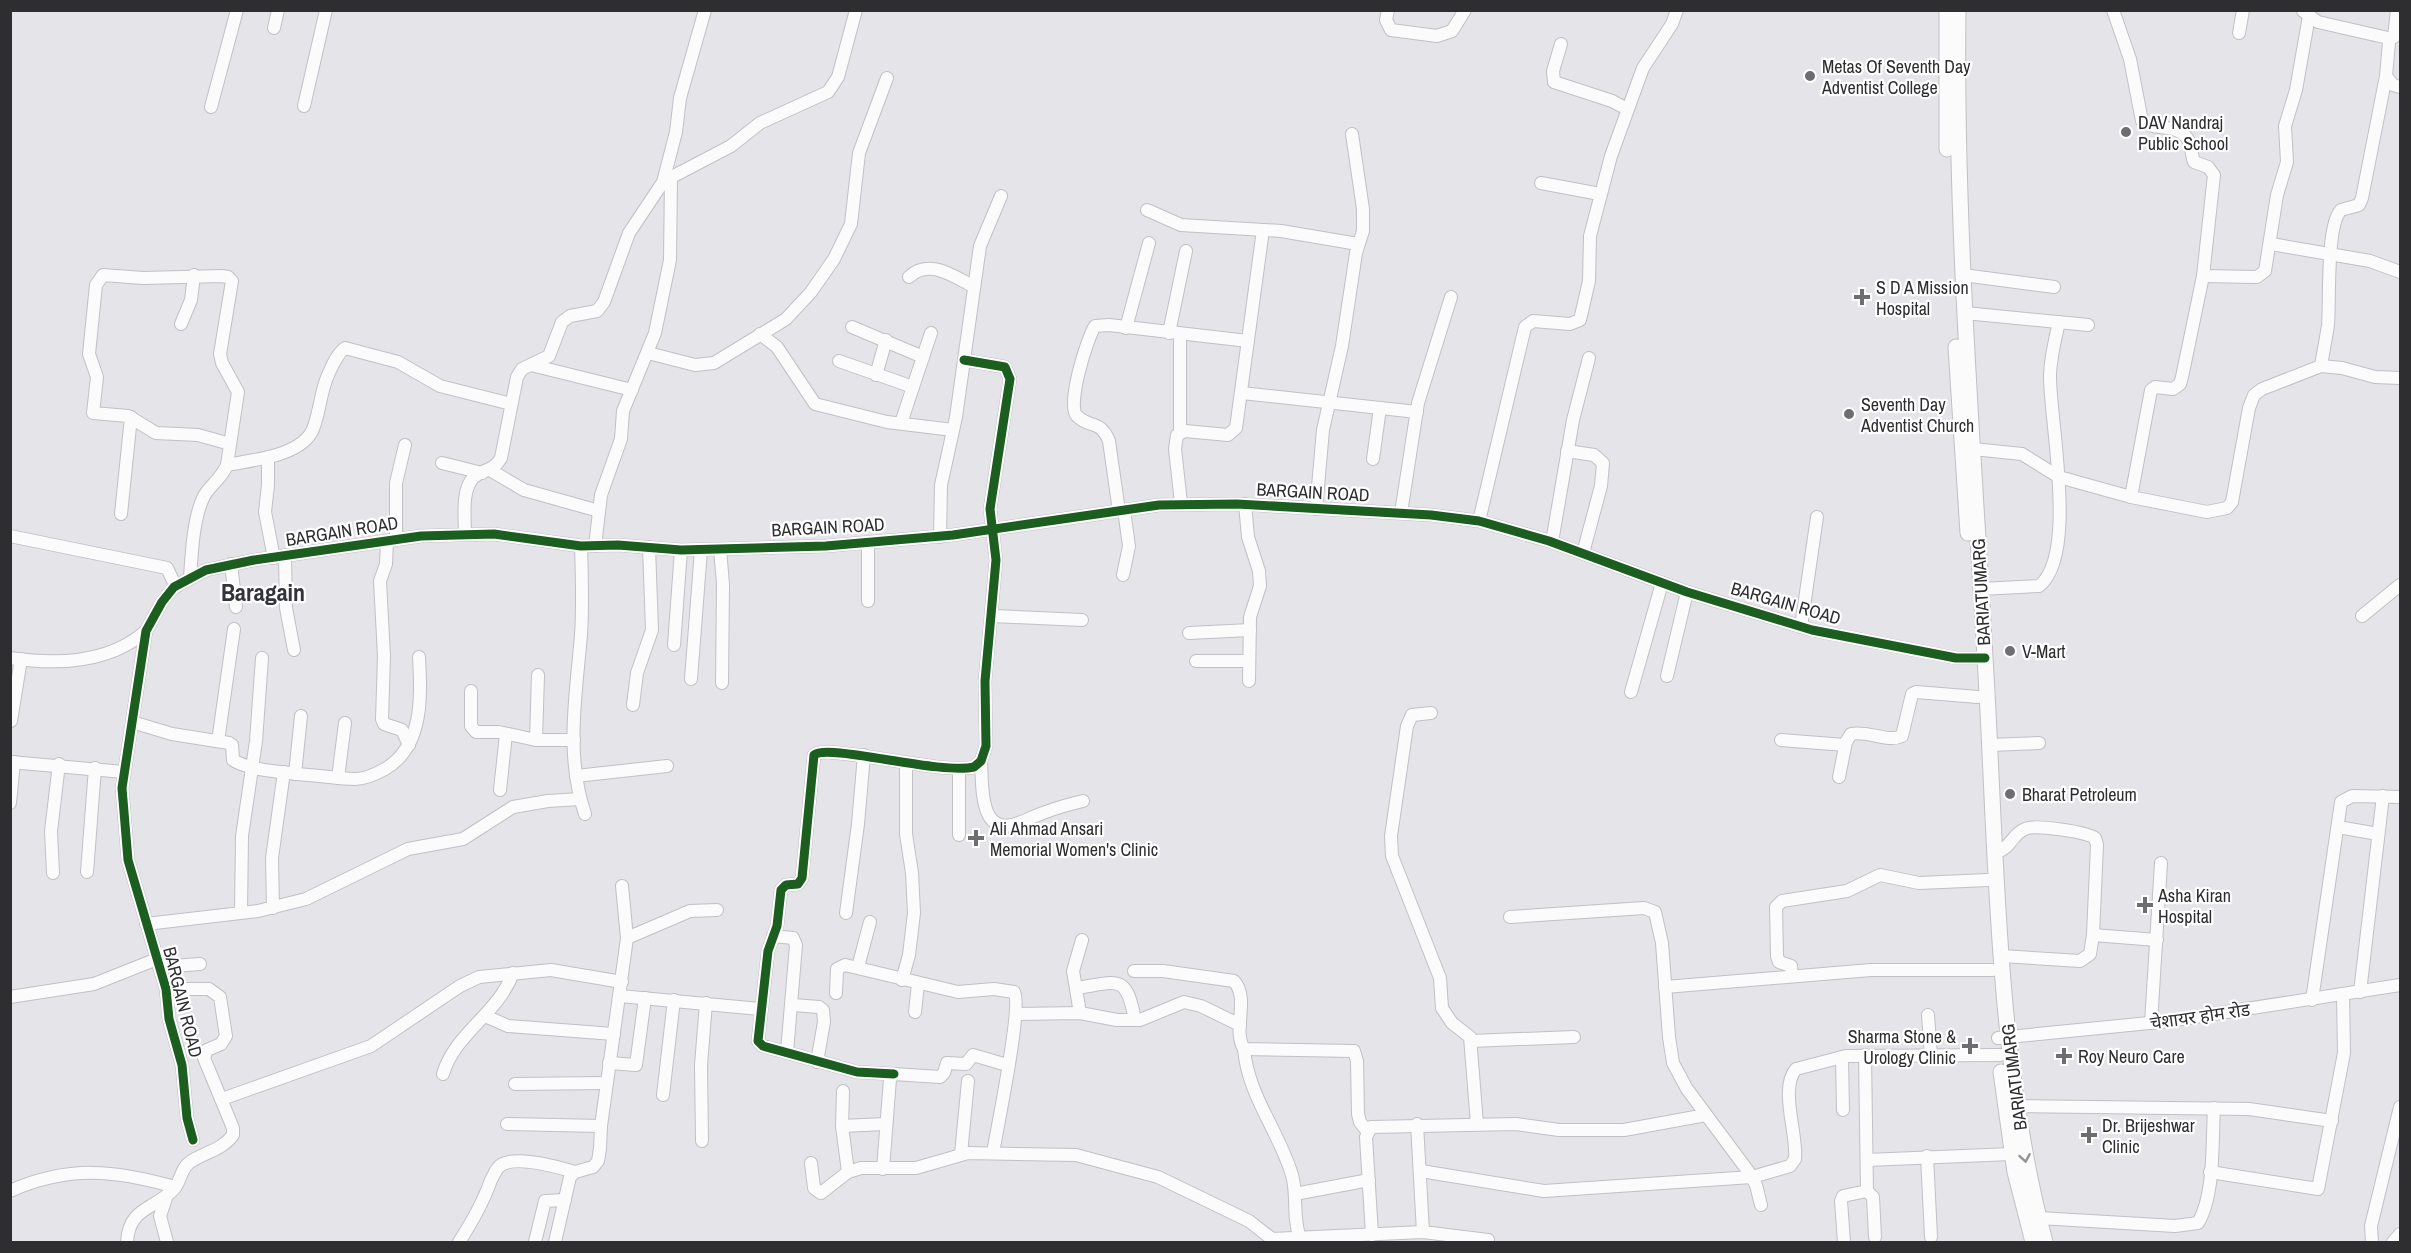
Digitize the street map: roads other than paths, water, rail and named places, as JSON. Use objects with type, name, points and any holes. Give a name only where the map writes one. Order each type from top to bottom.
[{"type":"main road","name":"BARIATUMARG","points":[[1947,10],[1946,120],[1952,261],[1980,658],[1990,745],[2002,956],[2003,1037],[2000,1055],[2011,1154],[2033,1242]]},
{"type":"main road","name":"BARIATUMARG","points":[[1958,10],[1957,122],[1963,275],[1981,589],[1978,697],[1994,970],[2003,1037],[2045,1242]]},
{"type":"street","points":[[211,107],[237,10]]},
{"type":"street","points":[[274,28],[278,10]]},
{"type":"street","points":[[304,106],[326,10]]},
{"type":"street","points":[[594,546],[608,472],[621,439],[623,411],[655,333],[670,260],[667,180],[680,98],[705,10]]},
{"type":"street","points":[[465,534],[468,487],[474,478],[501,458],[517,377],[530,365],[549,356],[562,322],[570,316],[597,311],[604,302],[629,233],[667,180],[731,146],[760,123],[828,92],[838,77],[856,10]]},
{"type":"street","points":[[1388,10],[1386,20],[1391,30],[1437,36],[1452,31],[1465,10]]},
{"type":"street","points":[[1479,521],[1525,327],[1533,321],[1570,324],[1580,320],[1589,281],[1590,236],[1600,194],[1627,109],[1643,68],[1672,24],[1677,10]]},
{"type":"street","points":[[2113,10],[2130,59],[2142,121],[2152,126],[2170,127],[2184,135],[2194,162],[2208,167],[2214,175],[2203,276],[2180,384],[2173,389],[2155,387],[2149,396],[2130,497]]},
{"type":"street","points":[[2239,33],[2243,10]]},
{"type":"street","points":[[2321,366],[2328,321],[2331,255],[2338,212],[2359,205],[2362,198],[2386,76],[2389,46],[2394,37],[2397,10]]},
{"type":"street","points":[[2203,276],[2261,276],[2265,271],[2277,195],[2287,162],[2285,126],[2300,74],[2306,13]]},
{"type":"street","points":[[2306,13],[2318,22],[2394,37]]},
{"type":"street","points":[[1561,44],[1553,71],[1554,82],[1612,101],[1627,109]]},
{"type":"street","points":[[2386,76],[2393,85],[2400,87]]},
{"type":"street","points":[[648,353],[705,366],[714,363],[786,319],[812,292],[844,238],[854,206],[859,153],[887,78]]},
{"type":"street","points":[[1316,509],[1322,438],[1342,346],[1358,244],[1363,231],[1363,209],[1352,134]]},
{"type":"street","points":[[1541,183],[1600,194]]},
{"type":"street","points":[[940,537],[941,485],[953,430],[973,286],[982,238],[1001,196]]},
{"type":"street","points":[[1147,210],[1181,225],[1263,230],[1358,244]]},
{"type":"street","points":[[1180,432],[1222,436],[1233,433],[1242,393],[1263,230]]},
{"type":"street","points":[[1126,328],[1149,243]]},
{"type":"street","points":[[2271,244],[2370,261],[2400,272]]},
{"type":"street","points":[[1181,503],[1175,441],[1180,432],[1175,333],[1186,251]]},
{"type":"street","points":[[909,277],[918,270],[930,268],[973,286]]},
{"type":"street","points":[[190,576],[199,510],[208,489],[224,474],[227,465],[238,392],[222,363],[220,354],[232,281],[222,276],[143,278],[103,275],[98,279],[89,354],[97,377],[93,413],[120,414],[131,417],[156,433],[198,435],[230,444]]},
{"type":"street","points":[[182,324],[191,300],[194,275]]},
{"type":"street","points":[[1963,275],[2054,287]]},
{"type":"street","points":[[1401,513],[1417,412],[1451,297]]},
{"type":"street","points":[[1965,313],[2088,324]]},
{"type":"street","points":[[1981,589],[2031,588],[2044,582],[2058,541],[2059,477],[2050,379],[2059,322]]},
{"type":"street","points":[[1123,575],[1129,546],[1109,441],[1105,431],[1099,426],[1076,416],[1072,402],[1095,326],[1248,341]]},
{"type":"street","points":[[852,327],[923,357]]},
{"type":"street","points":[[901,423],[931,333]]},
{"type":"street","points":[[760,334],[777,347],[815,404],[901,423],[953,430]]},
{"type":"street","points":[[876,375],[886,340]]},
{"type":"street","points":[[227,465],[268,458],[308,438],[314,428],[328,374],[345,348],[398,362],[440,386],[511,404]]},
{"type":"street","points":[[1552,542],[1567,451],[1589,358]]},
{"type":"street","points":[[964,360],[1005,367],[1010,378],[991,497],[990,520],[996,560],[986,681],[986,746],[981,761],[987,810],[993,821],[999,825],[1020,823],[1044,812],[1083,801]]},
{"type":"street","points":[[839,361],[913,387]]},
{"type":"street","points":[[530,365],[632,390]]},
{"type":"street","points":[[1973,449],[2022,454],[2059,477],[2130,497],[2207,512],[2227,508],[2232,502],[2254,395],[2271,384],[2321,366],[2342,368],[2374,377],[2400,378]]},
{"type":"street","points":[[1242,393],[1417,412]]},
{"type":"street","points":[[1373,459],[1380,408]]},
{"type":"street","points":[[121,514],[131,417]]},
{"type":"street","points":[[405,445],[396,483],[392,540],[380,581],[384,656],[382,719],[384,724],[402,730],[409,745]]},
{"type":"street","points":[[1567,451],[1594,454],[1603,463],[1601,486],[1583,554]]},
{"type":"street","points":[[268,458],[265,512],[279,557],[294,650]]},
{"type":"street","points":[[442,463],[486,471],[531,493],[599,512]]},
{"type":"street","name":"BARGAIN ROAD","points":[[193,1140],[187,1118],[184,1076],[172,1035],[166,989],[127,851],[124,772],[146,631],[162,602],[176,586],[190,576],[231,564],[392,540],[465,534],[513,535],[581,546],[681,550],[868,543],[940,537],[1181,503],[1245,504],[1401,513],[1479,521],[1552,542],[1687,592],[1801,627],[1956,658],[1980,658]]},
{"type":"street","points":[[1245,504],[1248,537],[1259,571],[1260,586],[1251,611],[1249,681]]},
{"type":"street","points":[[1801,627],[1816,517]]},
{"type":"street","points":[[10,536],[167,568],[176,586]]},
{"type":"street","points":[[868,543],[868,600]]},
{"type":"street","points":[[581,546],[581,622],[573,740],[576,776],[585,814]]},
{"type":"street","points":[[633,705],[637,673],[652,630],[650,547]]},
{"type":"street","points":[[720,549],[723,584],[722,683]]},
{"type":"street","points":[[674,645],[681,550]]},
{"type":"street","points":[[691,679],[701,550]]},
{"type":"street","points":[[231,564],[236,607]]},
{"type":"street","points":[[1631,692],[1662,583]]},
{"type":"street","points":[[2362,616],[2400,585]]},
{"type":"street","points":[[1667,676],[1687,592]]},
{"type":"street","points":[[993,616],[1082,620]]},
{"type":"street","points":[[218,741],[234,629]]},
{"type":"street","points":[[1189,633],[1250,630]]},
{"type":"street","points":[[11,721],[16,659],[61,660],[99,657],[137,639],[146,631]]},
{"type":"street","points":[[132,722],[172,734],[232,745],[233,760],[252,766],[290,773],[356,779],[374,774],[394,763],[409,745],[416,729],[419,710],[419,657]]},
{"type":"street","points":[[241,912],[242,847],[262,658]]},
{"type":"street","points":[[1196,661],[1249,661]]},
{"type":"street","points":[[536,741],[538,675]]},
{"type":"street","points":[[471,691],[473,730],[536,741],[573,740]]},
{"type":"street","points":[[1839,777],[1845,745],[1851,734],[1857,732],[1892,738],[1902,736],[1912,694],[1916,692],[1978,697]]},
{"type":"street","points":[[1431,712],[1413,715],[1407,726],[1391,847],[1405,896],[1440,978],[1443,1008],[1452,1023],[1472,1041],[1477,1124]]},
{"type":"street","points":[[273,908],[272,858],[301,716]]},
{"type":"street","points":[[338,778],[345,723]]},
{"type":"street","points":[[500,790],[506,734]]},
{"type":"street","points":[[1781,740],[1845,745]]},
{"type":"street","points":[[1990,745],[2039,743]]},
{"type":"street","points":[[981,761],[974,767],[958,769],[906,764],[864,755],[822,751],[814,755],[802,878],[798,884],[786,885],[781,890],[774,936],[768,951],[760,1009],[760,1044],[857,1072],[940,1077],[947,1063],[966,1064],[973,1055],[1007,1065]]},
{"type":"street","points":[[846,913],[858,824],[864,755]]},
{"type":"street","points":[[10,804],[12,762],[59,764],[124,772]]},
{"type":"street","points":[[52,873],[51,831],[59,764]]},
{"type":"street","points":[[902,980],[909,955],[914,913],[912,873],[906,834],[906,764]]},
{"type":"street","points":[[576,776],[667,766]]},
{"type":"street","points":[[87,872],[95,768]]},
{"type":"street","points":[[958,769],[959,835]]},
{"type":"street","points":[[2360,992],[2383,796]]},
{"type":"street","points":[[2312,1000],[2340,807],[2345,798],[2400,797]]},
{"type":"street","points":[[146,924],[273,908],[306,899],[408,849],[464,839],[513,807],[548,801],[580,799]]},
{"type":"street","points":[[1996,852],[2009,846],[2019,832],[2034,827],[2095,838],[2097,845],[2090,954],[2080,961],[2002,956]]},
{"type":"street","points":[[2338,827],[2378,834]]},
{"type":"street","points":[[2151,1023],[2161,863]]},
{"type":"street","points":[[1792,976],[1791,966],[1779,962],[1777,956],[1776,908],[1782,901],[1847,891],[1880,875],[1918,883],[1988,880]]},
{"type":"street","points":[[555,1242],[570,1177],[575,1172],[592,1167],[598,1161],[606,1083],[627,938],[622,886]]},
{"type":"street","points":[[1510,917],[1650,909],[1658,918],[1673,1063],[1681,1080],[1752,1177],[1761,1205]]},
{"type":"street","points":[[627,938],[690,911],[717,910]]},
{"type":"street","points":[[858,967],[870,922]]},
{"type":"street","points":[[2093,935],[2157,940]]},
{"type":"street","points":[[774,936],[795,941],[793,1005],[788,1052]]},
{"type":"street","points":[[1080,1013],[1073,964],[1082,939]]},
{"type":"street","points":[[10,998],[94,984],[158,963],[200,964]]},
{"type":"street","points":[[836,993],[839,966],[858,967],[902,980],[962,993],[1010,990],[1017,995],[1017,1014],[993,1153]]},
{"type":"street","points":[[1665,987],[1871,969],[1994,970]]},
{"type":"street","points":[[222,1099],[371,1046],[470,980],[551,970],[622,982]]},
{"type":"street","points":[[1134,971],[1163,971],[1234,981],[1240,992],[1240,1025],[1251,1082],[1289,1167],[1295,1194],[1294,1218],[1300,1238]]},
{"type":"street","points":[[443,1074],[454,1047],[486,1016],[507,989],[513,973]]},
{"type":"street","points":[[915,1012],[918,984]]},
{"type":"street","points":[[1076,988],[1109,984],[1123,986],[1129,993],[1135,1020]]},
{"type":"street","name":"चेशायर होम रोड","points":[[2003,1037],[2151,1023],[2400,985]]},
{"type":"street","points":[[166,989],[209,988],[220,997],[226,1036],[221,1044],[207,1050],[204,1058],[222,1099],[233,1135],[217,1149],[186,1165],[160,1216],[160,1226],[167,1242]]},
{"type":"street","points":[[2210,1172],[2318,1189],[2345,1040],[2343,994]]},
{"type":"street","points":[[620,996],[760,1009]]},
{"type":"street","points":[[609,1063],[636,1065],[645,998]]},
{"type":"street","points":[[663,1095],[674,1000]]},
{"type":"street","points":[[1017,1014],[1080,1013],[1135,1020],[1149,1018],[1184,1002],[1201,1006],[1240,1025]]},
{"type":"street","points":[[702,1141],[701,1065],[706,1003]]},
{"type":"street","points":[[793,1005],[819,1007],[823,1010],[824,1022],[817,1062]]},
{"type":"street","points":[[1928,1015],[1931,1056]]},
{"type":"street","points":[[486,1016],[508,1026],[614,1034]]},
{"type":"street","points":[[1472,1041],[1574,1037]]},
{"type":"street","points":[[1244,1049],[1354,1051],[1357,1061],[1358,1114],[1360,1122],[1367,1131],[1372,1235]]},
{"type":"street","points":[[1865,1055],[1867,1191],[1873,1197],[1875,1237]]},
{"type":"street","points":[[1420,1171],[1524,1190],[1544,1191],[1752,1177],[1790,1166],[1795,1160],[1790,1103],[1793,1072],[1801,1067],[1842,1057],[1865,1055],[2000,1055]]},
{"type":"street","points":[[1842,1057],[1843,1110]]},
{"type":"street","points":[[883,1169],[890,1079],[894,1074]]},
{"type":"street","points":[[962,1154],[968,1081]]},
{"type":"street","points":[[515,1084],[606,1083]]},
{"type":"street","points":[[843,1091],[842,1126],[848,1172]]},
{"type":"street","points":[[2016,1106],[2214,1108],[2276,1111],[2332,1120]]},
{"type":"street","points":[[2372,1242],[2371,1226],[2400,1107]]},
{"type":"street","points":[[2039,1218],[2191,1226],[2198,1223],[2203,1215],[2210,1172],[2214,1108]]},
{"type":"street","points":[[1367,1131],[1379,1126],[1417,1124],[1516,1124],[1559,1130],[1624,1130],[1706,1115]]},
{"type":"street","points":[[507,1124],[601,1126]]},
{"type":"street","points":[[842,1126],[885,1124]]},
{"type":"street","points":[[1417,1124],[1424,1232]]},
{"type":"street","points":[[811,1163],[814,1188],[818,1193],[824,1192],[848,1172],[861,1168],[916,1168],[962,1154],[1076,1155],[1147,1173],[1241,1217],[1272,1239],[1424,1232],[1488,1240]]},
{"type":"street","points":[[1867,1160],[2011,1154]]},
{"type":"street","points":[[1928,1156],[1931,1237]]},
{"type":"street","points":[[459,1242],[486,1198],[495,1171],[501,1165],[517,1161],[554,1165],[575,1172]]},
{"type":"street","points":[[10,1191],[43,1178],[88,1171],[117,1174],[172,1191]]},
{"type":"street","points":[[1295,1194],[1369,1180]]},
{"type":"street","points":[[127,1242],[135,1217],[172,1191]]},
{"type":"street","points":[[1844,1242],[1841,1201],[1849,1193],[1867,1191]]},
{"type":"street","points":[[535,1242],[545,1201],[565,1200]]},
{"type":"street","points":[[2393,1242],[2400,1234]]},
{"type":"place","name":"Metas Of Seventh Day Adventist College","points":[[1810,76]]},
{"type":"place","name":"DAV Nandraj Public School","points":[[2126,132]]},
{"type":"place","name":"S D A Mission Hospital","points":[[1862,297]]},
{"type":"place","name":"Seventh Day Adventist Church","points":[[1849,414]]},
{"type":"place","name":"V-Mart","points":[[2010,651]]},
{"type":"place","name":"Bharat Petroleum","points":[[2010,794]]},
{"type":"place","name":"Ali Ahmad Ansari Memorial Women's Clinic","points":[[976,838]]},
{"type":"place","name":"Asha Kiran Hospital","points":[[2145,905]]},
{"type":"place","name":"Sharma Stone & Urology Clinic","points":[[1970,1046]]},
{"type":"place","name":"Roy Neuro Care","points":[[2064,1056]]},
{"type":"place","name":"Dr. Brijeshwar Clinic","points":[[2089,1135]]},
{"type":"district","name":"Baragain","points":[[263,592]]}]
